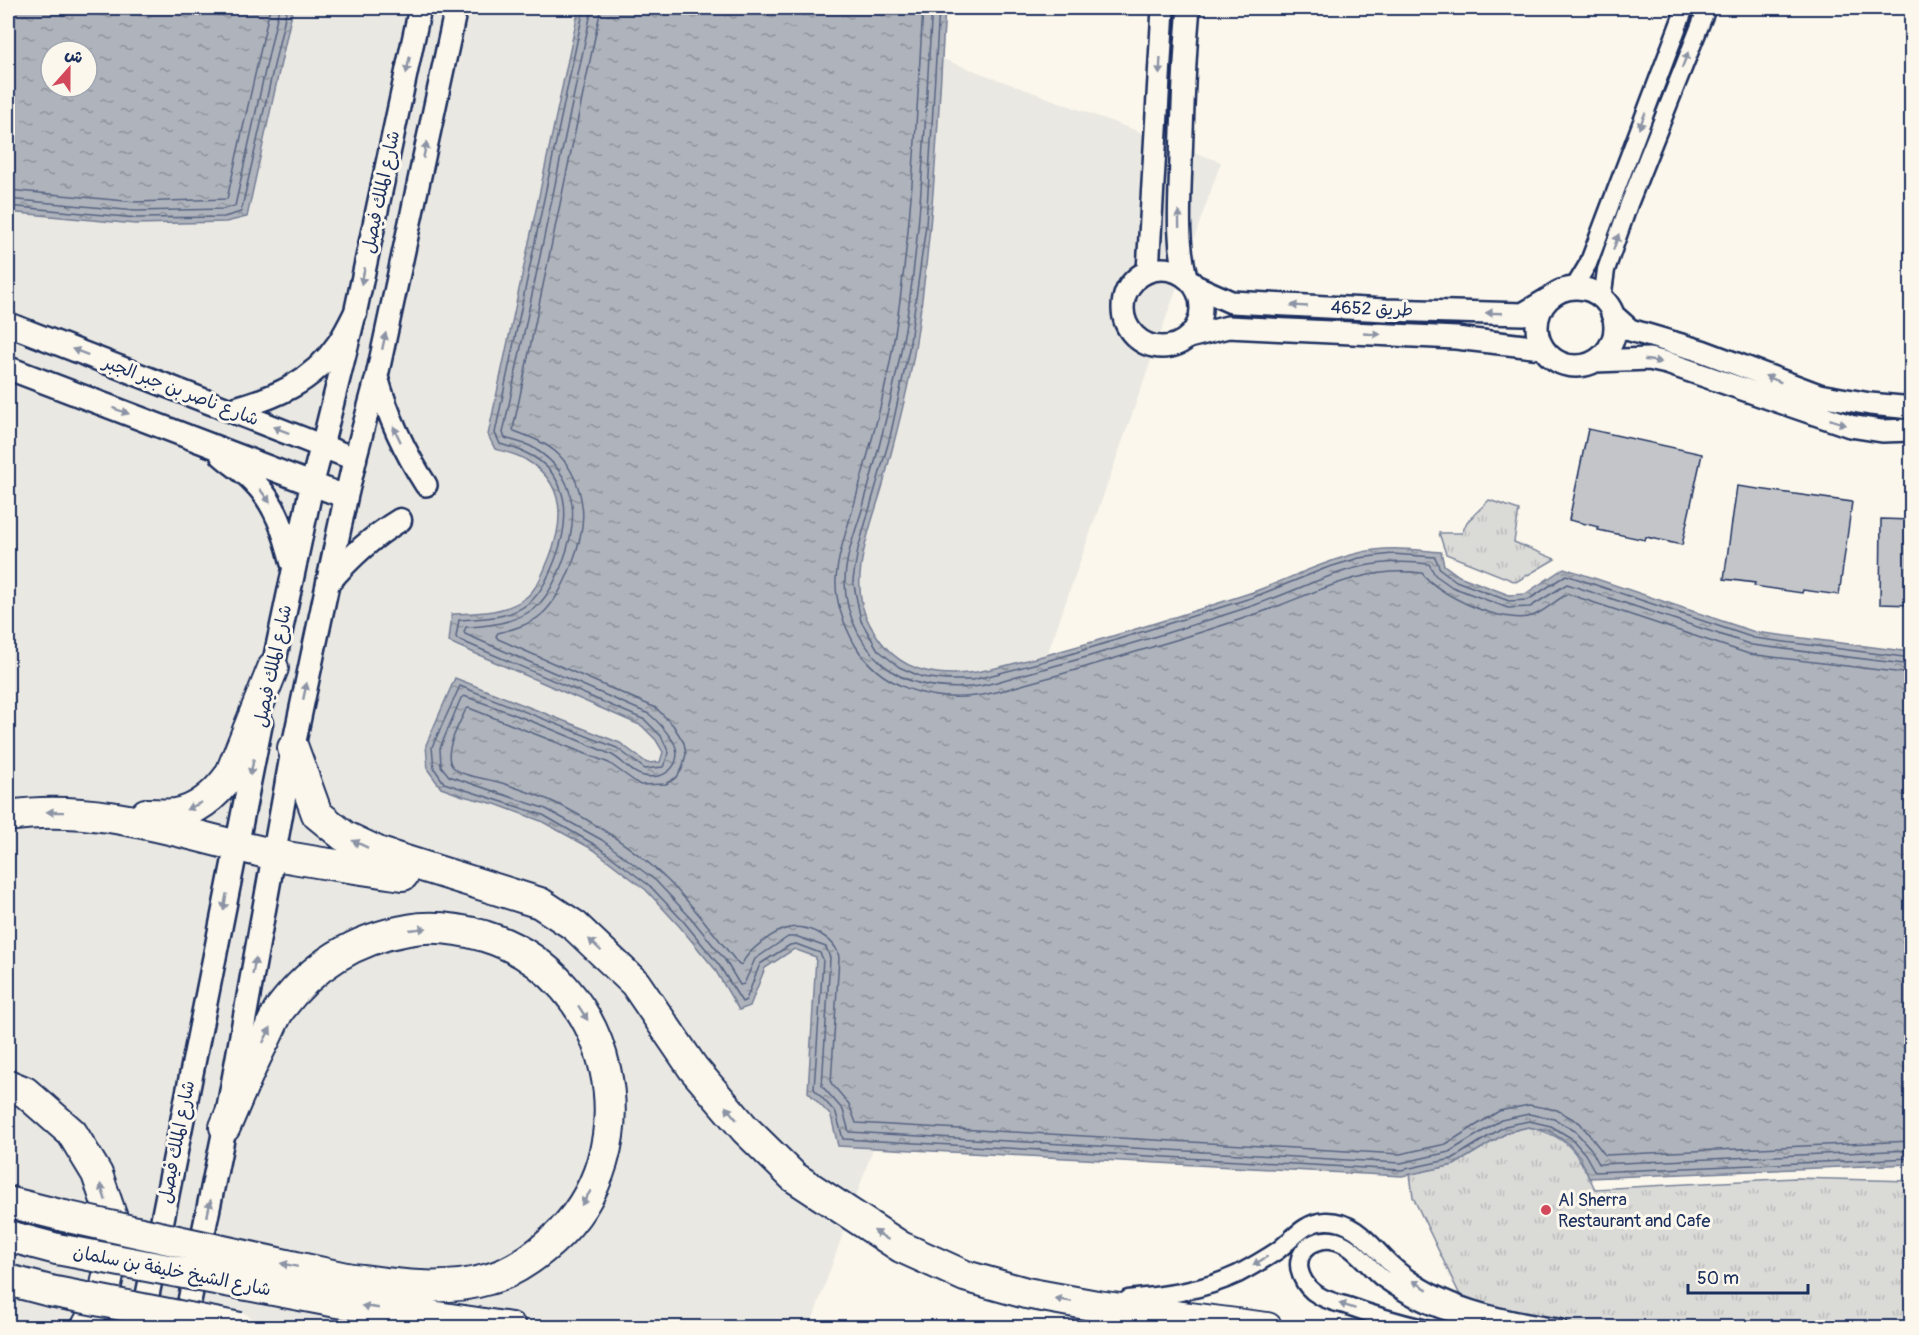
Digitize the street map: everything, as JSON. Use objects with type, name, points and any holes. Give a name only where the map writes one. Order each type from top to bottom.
[{"type":"highway","points":[[8,816],[43,812],[176,814],[188,810],[211,796],[230,775],[273,668]]},
{"type":"highway","points":[[293,748],[317,814],[344,836],[380,853],[540,903],[575,926],[635,983],[693,1068],[745,1129],[794,1177],[901,1247],[965,1276],[1026,1293],[1267,1328]]},
{"type":"highway","points":[[88,814],[144,822],[273,854],[495,889]]},
{"type":"highway","points":[[225,1127],[279,1010],[307,977],[342,951],[382,934],[422,927],[463,930],[502,942],[538,962],[568,990],[590,1024],[605,1064],[611,1107],[606,1150],[592,1190],[566,1228],[532,1259],[491,1279],[446,1288],[342,1290]]},
{"type":"highway","points":[[8,1085],[25,1092],[72,1133],[97,1174],[113,1221],[111,1260],[104,1296],[86,1328]]},
{"type":"highway","points":[[8,1203],[342,1290],[511,1328]]},
{"type":"highway","name":"شارع الشيخ خليفة بن سلمان","points":[[8,1236],[57,1249],[342,1290]]},
{"type":"highway","points":[[8,1280],[50,1291],[240,1328]]},
{"type":"main road","points":[[230,410],[262,402],[292,388],[318,368],[339,343],[355,314]]},
{"type":"main road","name":"شارع ناصر بن جبر الجبر","points":[[8,324],[356,459]]},
{"type":"main road","points":[[8,368],[346,497]]},
{"type":"main road","points":[[207,443],[255,483],[274,509],[285,533],[293,568]]},
{"type":"main road","name":"شارع الملك فيصل","points":[[141,1328],[236,845],[293,568],[322,446]]},
{"type":"main road","name":"شارع الملك فيصل","points":[[184,1328],[225,1127],[293,748],[356,459]]},
{"type":"main road","points":[[327,586],[352,556],[383,530],[400,520]]},
{"type":"street","name":"شارع الملك فيصل","points":[[322,446],[355,314],[420,8]]},
{"type":"street","name":"شارع الملك فيصل","points":[[356,459],[456,8]]},
{"type":"street","points":[[1148,271],[1163,8]]},
{"type":"street","points":[[1189,8],[1185,52],[1179,218],[1182,259],[1201,299],[1202,312],[1198,325],[1189,337],[1176,345],[1161,348],[1148,345],[1134,336],[1123,316],[1123,302],[1126,291],[1134,280],[1148,271],[1162,269],[1175,271],[1191,282]]},
{"type":"street","points":[[1573,289],[1588,264],[1685,8]]},
{"type":"street","points":[[1595,362],[1605,353],[1612,341],[1615,327],[1607,306],[1606,270],[1629,204],[1707,8]]},
{"type":"street","name":"طريق 4652","points":[[1191,282],[1231,302],[1386,310],[1523,314],[1548,299]]},
{"type":"street","points":[[1911,408],[1819,396],[1702,351],[1630,330],[1607,306],[1584,289],[1560,292],[1548,299],[1540,310],[1537,322],[1537,336],[1542,348],[1560,363],[1572,366],[1595,362],[1649,359],[1667,363],[1850,426],[1882,431],[1911,430]]},
{"type":"street","name":"طريق 4652","points":[[1189,337],[1228,327],[1456,338],[1542,348]]},
{"type":"street","points":[[376,376],[392,422],[413,465],[426,485]]},
{"type":"street","points":[[1103,1306],[1129,1298],[1173,1295],[1216,1283],[1252,1266],[1278,1250],[1300,1230],[1329,1221],[1360,1234],[1378,1249],[1391,1265],[1424,1288],[1459,1304],[1514,1320],[1560,1328]]},
{"type":"street","points":[[1423,1328],[1387,1320],[1318,1296],[1307,1287],[1301,1275],[1299,1262],[1304,1250],[1324,1240],[1338,1242],[1350,1248],[1367,1265],[1398,1289],[1435,1309],[1492,1321],[1514,1320]]},
{"type":"shaded area","points":[[8,8],[805,8],[1221,162],[810,1327],[8,1327]]},
{"type":"green space","points":[[1489,500],[1519,510],[1514,542],[1555,559],[1516,582],[1446,554],[1439,533],[1462,533],[1467,522]]},
{"type":"green space","points":[[1528,1127],[1554,1135],[1563,1141],[1583,1165],[1595,1189],[1795,1178],[1911,1181],[1911,1327],[1561,1328],[1468,1312],[1413,1197],[1410,1174],[1454,1165],[1508,1132]]},
{"type":"water","points":[[8,8],[293,8],[247,217],[226,222],[135,224],[8,212]]},
{"type":"water","points":[[579,8],[945,8],[931,221],[915,348],[901,415],[863,553],[860,572],[863,608],[870,625],[886,648],[908,665],[926,671],[954,674],[994,668],[1089,643],[1197,610],[1250,593],[1341,558],[1366,551],[1398,549],[1441,552],[1444,565],[1459,576],[1509,595],[1525,594],[1564,568],[1755,632],[1911,652],[1911,1164],[1589,1178],[1580,1157],[1567,1142],[1549,1131],[1528,1127],[1508,1132],[1454,1165],[1402,1176],[838,1146],[831,1116],[808,1092],[816,957],[794,949],[765,968],[750,1006],[739,1010],[714,968],[646,890],[594,850],[541,821],[441,788],[428,770],[426,745],[455,678],[620,743],[647,763],[660,762],[663,752],[656,740],[642,726],[449,642],[452,614],[480,613],[507,608],[529,595],[545,568],[558,528],[558,502],[548,479],[539,469],[522,458],[495,449],[488,435]]},
{"type":"building","points":[[1588,429],[1702,454],[1682,545],[1598,530],[1599,527],[1569,520]]},
{"type":"building","points":[[1737,486],[1852,502],[1839,595],[1803,590],[1802,593],[1724,579]]},
{"type":"building","points":[[1881,519],[1911,520],[1911,605],[1880,604]]},
{"type":"place","name":"Al Sherra Restaurant and Cafe","points":[[1546,1210]]}]
